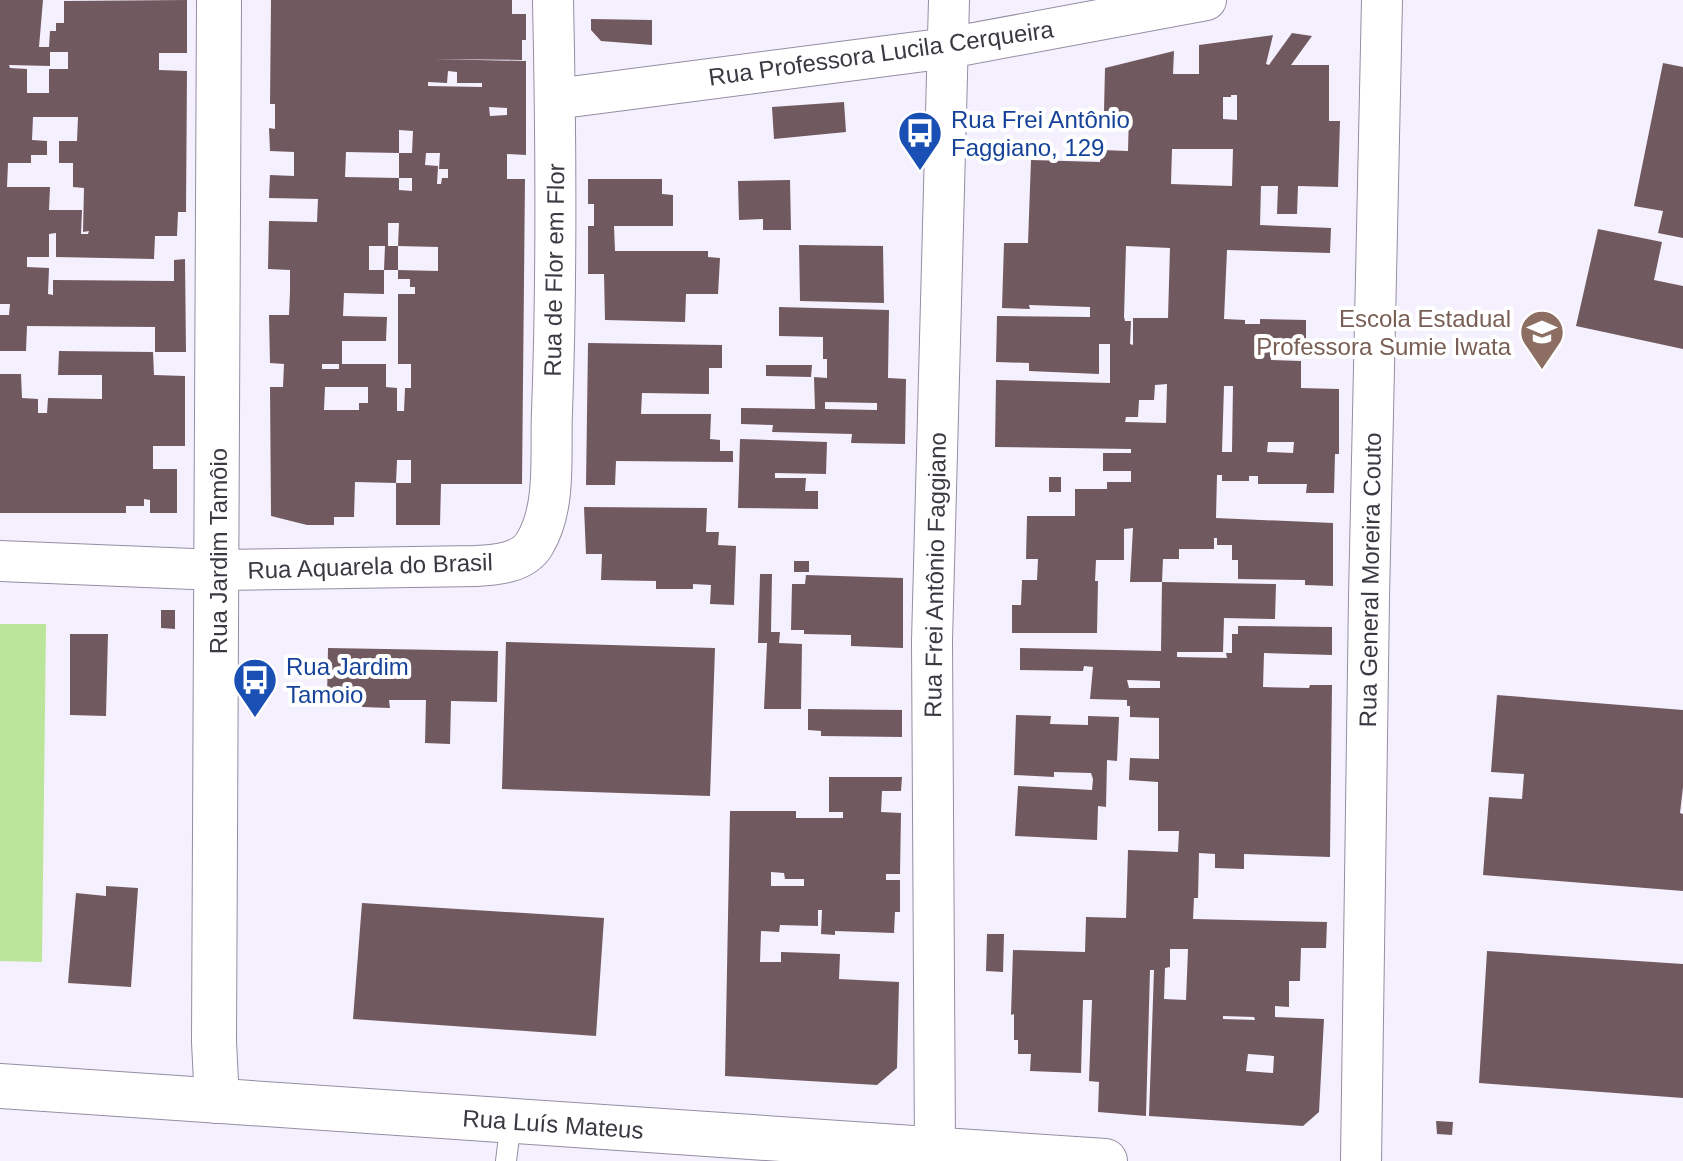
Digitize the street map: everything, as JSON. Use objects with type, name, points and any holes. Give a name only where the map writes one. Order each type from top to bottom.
[{"type":"street","name":"Rua Jardim Tamôio","points":[[217,1101],[214,1042],[219,0]]},
{"type":"street","name":"Rua de Flor em Flor","points":[[538,538],[548,515],[555,338],[553,0]]},
{"type":"street","name":"Rua Frei Antônio Faggiano","points":[[916,1153],[949,0]]},
{"type":"street","name":"Rua Professora Lucila Cerqueira","points":[[555,99],[948,48],[1206,0]]},
{"type":"street","name":"Rua General Moreira Couto","points":[[1361,1161],[1382,0]]},
{"type":"street","name":"Rua Aquarela do Brasil","points":[[0,561],[217,570],[499,565],[527,552],[538,538]]},
{"type":"street","name":"Rua Luís Mateus","points":[[0,1086],[217,1101],[508,1141],[1105,1161]]},
{"type":"green space","points":[[0,624],[46,624],[42,962],[0,961]]},
{"type":"building","points":[[0,0],[43,0],[39,47],[49,47],[50,31],[56,31],[56,23],[64,23],[64,1],[187,0],[187,53],[159,53],[159,70],[187,71],[186,212],[178,212],[177,236],[155,236],[154,259],[56,257],[56,233],[49,234],[49,257],[27,257],[27,267],[49,268],[48,294],[53,295],[53,280],[174,281],[174,260],[185,259],[186,352],[155,352],[155,327],[27,326],[26,351],[0,351],[0,315],[9,315],[10,304],[0,304]],"holes":[[[50,52],[68,52],[68,69],[49,69],[49,93],[27,93],[27,69],[10,68],[9,65],[50,66]],[[33,117],[78,117],[77,141],[59,141],[59,163],[73,163],[73,187],[84,188],[83,232],[89,231],[88,234],[81,234],[82,210],[49,210],[50,187],[7,187],[8,163],[31,163],[31,155],[47,155],[47,141],[32,140]]]},
{"type":"building","points":[[271,0],[512,0],[512,14],[526,14],[522,60],[433,59],[526,61],[526,155],[507,154],[507,179],[525,179],[522,484],[441,484],[440,525],[396,525],[396,483],[355,482],[354,517],[334,517],[334,525],[307,525],[271,516],[270,387],[283,387],[284,364],[270,363],[269,315],[289,315],[290,270],[268,269],[269,221],[317,222],[318,199],[269,198],[270,175],[294,176],[294,152],[270,151],[269,128],[275,129],[275,104],[270,104]],"holes":[[[448,71],[457,72],[457,83],[482,83],[482,87],[428,86],[428,82],[447,83]],[[489,107],[507,108],[507,115],[490,116]],[[399,130],[413,131],[412,153],[399,153]],[[346,152],[399,153],[399,178],[345,177]],[[426,153],[440,153],[439,169],[448,169],[448,178],[442,178],[441,184],[437,184],[438,166],[425,165]],[[399,178],[412,178],[412,191],[399,190]],[[388,223],[399,223],[398,246],[388,246]],[[369,246],[385,246],[384,270],[369,270]],[[398,246],[438,247],[438,271],[398,270]],[[384,270],[398,270],[398,279],[410,279],[410,287],[415,287],[415,294],[398,294],[398,364],[411,364],[411,388],[405,388],[404,411],[397,411],[397,388],[386,387],[386,364],[342,364],[342,341],[386,341],[387,317],[343,316],[344,293],[384,294]],[[322,364],[339,364],[339,369],[322,369]],[[325,387],[368,387],[368,403],[359,403],[359,410],[324,410]],[[397,460],[411,460],[411,483],[396,483]]]},
{"type":"building","points":[[591,19],[652,20],[652,45],[601,41],[591,30]]},
{"type":"building","points":[[1292,33],[1312,36],[1291,65],[1329,65],[1329,121],[1340,121],[1338,187],[1298,186],[1297,214],[1277,214],[1278,186],[1261,186],[1260,225],[1331,228],[1330,253],[1227,250],[1224,319],[1245,320],[1245,324],[1260,324],[1260,319],[1306,320],[1306,345],[1271,345],[1271,360],[1301,361],[1301,388],[1339,389],[1339,454],[1335,454],[1334,493],[1306,493],[1307,484],[1258,484],[1258,476],[1249,476],[1249,481],[1222,481],[1222,475],[1217,475],[1216,518],[1333,523],[1333,586],[1305,585],[1305,580],[1238,579],[1238,560],[1232,560],[1232,545],[1217,545],[1217,538],[1214,538],[1214,549],[1179,549],[1179,559],[1163,559],[1162,582],[1130,582],[1133,528],[1124,529],[1124,560],[1096,560],[1097,633],[1012,633],[1012,605],[1021,605],[1022,580],[1037,580],[1038,559],[1026,559],[1027,516],[1075,516],[1075,489],[1107,489],[1107,482],[1131,482],[1131,471],[1103,471],[1103,453],[1131,453],[1131,449],[995,447],[996,380],[1110,383],[1110,344],[1099,344],[1099,374],[1029,371],[1029,363],[996,362],[997,316],[1090,317],[1090,307],[1029,305],[1030,309],[1002,308],[1004,243],[1028,243],[1031,160],[1100,162],[1101,150],[1128,151],[1129,113],[1104,111],[1105,68],[1174,51],[1173,74],[1199,74],[1199,45],[1273,35],[1266,64],[1269,65]],"holes":[[[1237,95],[1237,120],[1223,119],[1223,97]],[[1172,149],[1233,149],[1232,186],[1171,184]],[[1126,246],[1170,248],[1168,318],[1133,318],[1133,345],[1130,344],[1131,321],[1125,321]],[[1167,384],[1166,423],[1125,422],[1126,417],[1138,417],[1139,400],[1154,400],[1155,385]],[[1224,386],[1233,386],[1232,452],[1222,452]],[[1268,442],[1294,442],[1293,453],[1267,452]]]},
{"type":"building","points":[[1663,63],[1683,67],[1683,238],[1658,233],[1663,211],[1634,206]]},
{"type":"building","points":[[844,102],[846,132],[774,139],[772,107]]},
{"type":"building","points":[[588,179],[662,179],[662,194],[673,195],[673,226],[614,226],[615,251],[708,251],[708,257],[720,258],[718,294],[686,294],[685,322],[605,320],[604,274],[588,274],[588,226],[594,226],[594,204],[588,204]]},
{"type":"building","points":[[790,180],[791,230],[763,230],[763,219],[739,220],[738,181]]},
{"type":"building","points":[[1598,229],[1662,242],[1654,280],[1683,286],[1683,349],[1576,326]]},
{"type":"building","points":[[799,245],[883,246],[884,303],[800,301]]},
{"type":"building","points":[[779,307],[889,310],[888,378],[906,379],[905,444],[851,443],[852,434],[772,432],[773,425],[741,424],[741,408],[815,409],[814,377],[827,378],[823,337],[779,336]],"holes":[[[825,402],[877,403],[877,410],[825,409]]]},
{"type":"building","points":[[588,343],[722,345],[722,368],[709,368],[709,394],[642,393],[641,414],[711,414],[710,439],[720,440],[720,451],[733,451],[733,462],[616,461],[615,485],[586,485]]},
{"type":"building","points":[[59,351],[153,352],[154,375],[185,376],[185,446],[153,446],[153,469],[177,469],[177,513],[150,513],[150,500],[144,499],[144,506],[126,506],[126,513],[0,513],[0,374],[21,374],[22,398],[38,399],[38,413],[47,413],[48,398],[102,399],[102,375],[58,375]]},
{"type":"building","points":[[766,365],[812,365],[811,377],[766,376]]},
{"type":"building","points":[[740,439],[827,442],[826,474],[775,473],[775,478],[806,478],[805,491],[818,491],[818,509],[738,508]]},
{"type":"building","points":[[1049,477],[1061,477],[1061,492],[1049,492]]},
{"type":"building","points":[[584,507],[707,508],[706,532],[719,532],[718,545],[736,546],[734,605],[710,604],[711,585],[693,584],[693,589],[656,589],[656,581],[601,580],[602,554],[586,554]]},
{"type":"building","points":[[794,561],[809,561],[809,572],[794,572]]},
{"type":"building","points":[[760,574],[772,574],[771,632],[780,632],[779,643],[802,644],[801,709],[764,709],[767,643],[758,643]]},
{"type":"building","points":[[806,575],[903,578],[903,648],[851,646],[851,635],[804,634],[804,630],[791,630],[792,584],[805,584]]},
{"type":"building","points":[[1162,582],[1276,584],[1275,619],[1224,618],[1223,652],[1177,652],[1177,657],[1227,658],[1226,653],[1232,653],[1232,634],[1238,634],[1238,626],[1332,627],[1332,655],[1264,653],[1263,687],[1332,685],[1330,857],[1244,854],[1244,869],[1215,868],[1215,854],[1199,853],[1198,898],[1194,898],[1193,919],[1327,922],[1326,948],[1301,948],[1300,981],[1289,981],[1289,1007],[1275,1006],[1275,1017],[1324,1019],[1319,1112],[1303,1126],[1149,1116],[1154,970],[1150,970],[1146,1116],[1098,1112],[1099,1082],[1089,1081],[1092,1000],[1083,1000],[1081,1073],[1030,1071],[1031,1054],[1018,1054],[1018,1040],[1014,1040],[1014,1014],[1011,1015],[1013,950],[1085,952],[1086,917],[1126,918],[1128,850],[1178,852],[1179,831],[1158,831],[1158,782],[1129,780],[1130,758],[1159,759],[1159,718],[1130,717],[1127,700],[1090,699],[1093,667],[1084,666],[1083,671],[1020,670],[1020,648],[1161,651]],"holes":[[[1127,680],[1160,681],[1160,688],[1129,688]],[[1170,949],[1188,949],[1186,1000],[1164,999],[1165,968],[1170,967]],[[1223,1016],[1254,1017],[1255,1020],[1223,1019]],[[1248,1054],[1274,1056],[1273,1073],[1246,1071]]]},
{"type":"building","points":[[161,610],[175,610],[175,629],[161,628]]},
{"type":"building","points":[[70,634],[108,634],[106,716],[70,715]]},
{"type":"building","points":[[506,642],[715,648],[710,796],[502,789]]},
{"type":"building","points":[[328,648],[498,651],[497,702],[451,701],[450,744],[425,743],[426,700],[389,700],[390,708],[362,707],[363,700],[327,699]]},
{"type":"building","points":[[1497,695],[1683,710],[1680,813],[1683,814],[1683,891],[1483,875],[1489,797],[1522,799],[1524,774],[1491,772]]},
{"type":"building","points":[[808,709],[902,710],[902,737],[821,736],[821,731],[808,730]]},
{"type":"building","points":[[1016,715],[1051,716],[1050,724],[1088,725],[1088,716],[1119,717],[1117,761],[1107,760],[1106,807],[1098,806],[1097,840],[1015,836],[1018,786],[1092,790],[1093,779],[1091,773],[1054,772],[1054,777],[1014,775]]},
{"type":"building","points":[[829,777],[902,777],[901,791],[882,791],[881,812],[901,813],[900,874],[886,874],[886,880],[900,880],[900,912],[895,912],[894,933],[835,931],[835,935],[821,934],[822,910],[818,910],[818,926],[780,925],[779,932],[761,931],[760,962],[781,962],[781,952],[840,954],[839,979],[899,982],[897,1068],[877,1085],[725,1076],[730,811],[796,811],[796,818],[843,818],[843,812],[829,812]],"holes":[[[771,872],[784,873],[785,879],[804,879],[804,886],[771,886]]]},
{"type":"building","points":[[106,886],[138,888],[131,987],[68,983],[76,893],[106,896]]},
{"type":"building","points":[[362,903],[604,918],[596,1036],[353,1019]]},
{"type":"building","points":[[987,934],[1004,934],[1003,972],[986,971]]},
{"type":"building","points":[[1487,951],[1683,964],[1683,1098],[1479,1083]]},
{"type":"building","points":[[1436,1121],[1453,1122],[1452,1135],[1437,1134]]},
{"type":"place","name":"Rua Frei Antônio Faggiano, 129","points":[[920,172]]},
{"type":"place","name":"Escola Estadual Professora Sumie Iwata","points":[[1542,371]]},
{"type":"place","name":"Rua Jardim Tamoio","points":[[255,719]]}]
